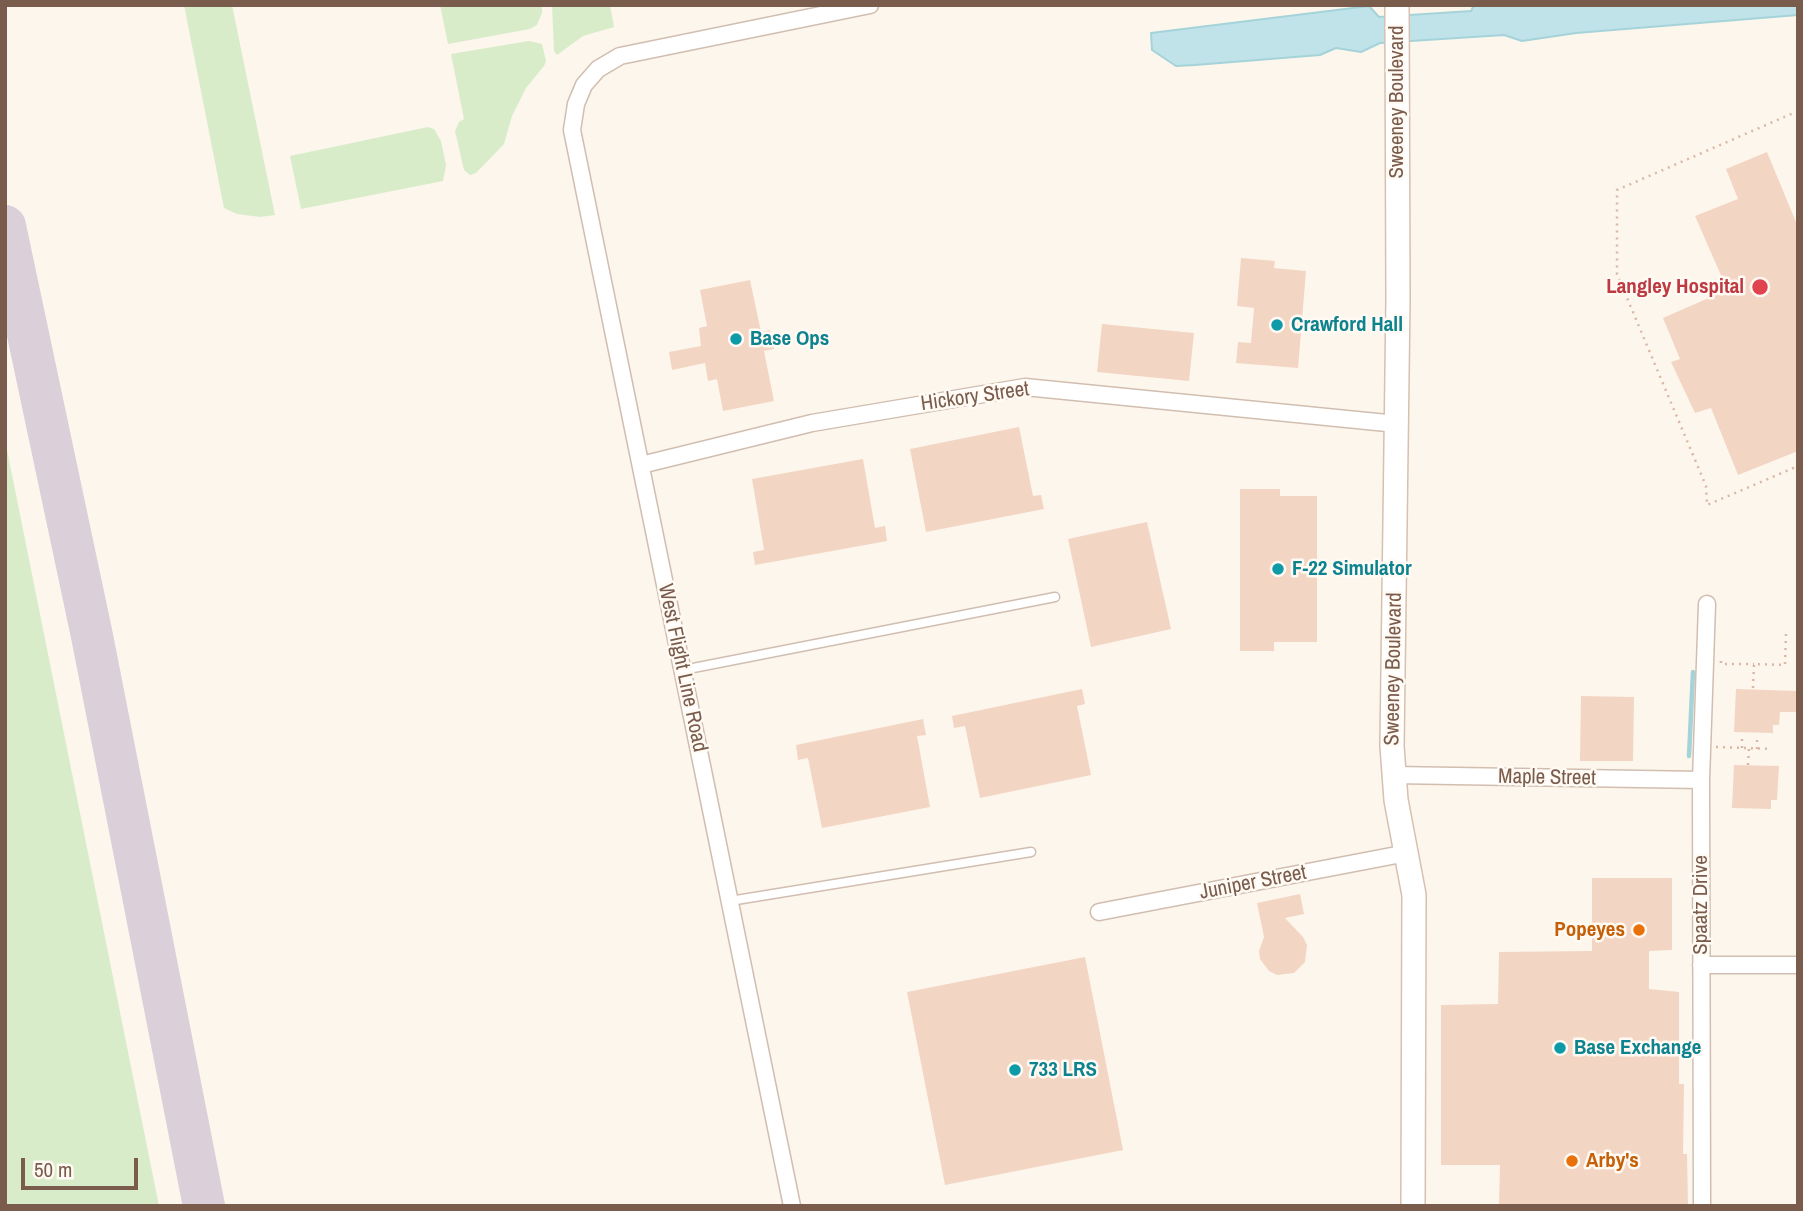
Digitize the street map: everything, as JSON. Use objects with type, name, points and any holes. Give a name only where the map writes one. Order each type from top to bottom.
[{"type":"main road","name":"Sweeney Boulevard","points":[[1397,7],[1397,424],[1393,775],[1413,886],[1415,915],[1413,1206]]},
{"type":"street","name":"West Flight Line Road","points":[[792,1206],[572,130],[576,104],[584,85],[598,69],[620,56],[870,5]]},
{"type":"street","name":"Hickory Street","points":[[641,465],[812,423],[1025,387],[1397,424]]},
{"type":"street","name":"Spaatz Drive","points":[[1702,1206],[1701,780],[1707,604]]},
{"type":"street","name":"Maple Street","points":[[1393,775],[1701,780]]},
{"type":"street","name":"Juniper Street","points":[[1099,912],[1407,852]]},
{"type":"street","points":[[1701,965],[1798,965]]},
{"type":"lane","points":[[683,670],[1055,597]]},
{"type":"lane","points":[[730,901],[1031,852]]},
{"type":"path","points":[[1798,111],[1618,190],[1617,260],[1617,274],[1706,486],[1707,505],[1798,466]]},
{"type":"path","points":[[1722,653],[1721,664],[1785,665],[1786,634]]},
{"type":"path","points":[[1753,688],[1754,664]]},
{"type":"path","points":[[1742,737],[1742,748]]},
{"type":"path","points":[[1757,737],[1757,749]]},
{"type":"path","points":[[1712,747],[1772,749]]},
{"type":"path","points":[[1748,765],[1749,748]]},
{"type":"green space","points":[[184,5],[232,5],[275,215],[260,217],[237,214],[224,208]]},
{"type":"green space","points":[[440,5],[542,5],[542,13],[537,25],[530,29],[448,44]]},
{"type":"green space","points":[[552,5],[610,5],[614,27],[583,36],[557,55],[554,51]]},
{"type":"green space","points":[[529,41],[542,44],[546,61],[544,66],[526,88],[512,116],[504,144],[476,173],[470,175],[464,170],[455,131],[459,122],[464,119],[451,54]]},
{"type":"green space","points":[[428,127],[434,129],[441,141],[446,165],[443,181],[301,209],[290,156]]},
{"type":"green space","points":[[5,440],[159,1206],[5,1206]]},
{"type":"water","points":[[1474,5],[1798,5],[1798,15],[1576,33],[1522,41],[1504,35],[1380,43],[1361,52],[1336,48],[1320,55],[1195,65],[1176,66],[1152,50],[1151,33],[1369,6],[1379,17],[1471,11]]},
{"type":"building","points":[[1767,152],[1798,227],[1798,451],[1738,475],[1711,408],[1695,413],[1671,362],[1680,359],[1663,318],[1720,293],[1723,280],[1695,216],[1738,199],[1726,169]]},
{"type":"building","name":"Crawford Hall","points":[[1241,258],[1275,261],[1274,268],[1306,271],[1298,368],[1236,363],[1238,342],[1251,343],[1254,308],[1237,306]]},
{"type":"building","name":"Base Ops","points":[[750,280],[761,332],[770,330],[774,349],[764,351],[774,401],[723,411],[717,379],[708,381],[705,363],[672,370],[669,352],[701,346],[699,328],[707,326],[700,290]]},
{"type":"building","points":[[1102,324],[1194,333],[1189,381],[1097,372]]},
{"type":"building","points":[[1019,427],[1033,496],[1041,495],[1044,509],[926,532],[910,449]]},
{"type":"building","points":[[863,459],[875,528],[885,526],[887,541],[755,565],[753,552],[764,550],[752,479]]},
{"type":"building","name":"F-22 Simulator","points":[[1240,489],[1280,489],[1280,496],[1317,496],[1317,642],[1274,642],[1274,651],[1240,651]]},
{"type":"building","points":[[1147,522],[1171,629],[1091,647],[1068,539]]},
{"type":"building","points":[[1082,689],[1085,704],[1077,706],[1091,775],[980,798],[965,726],[954,728],[952,716]]},
{"type":"building","points":[[1736,689],[1798,691],[1798,712],[1780,712],[1779,725],[1773,725],[1773,733],[1734,732]]},
{"type":"building","points":[[1581,696],[1634,697],[1633,761],[1580,761]]},
{"type":"building","points":[[923,719],[926,735],[917,736],[930,807],[822,828],[808,758],[798,760],[796,745]]},
{"type":"building","points":[[1734,765],[1779,766],[1777,800],[1771,800],[1771,809],[1732,808]]},
{"type":"building","name":"Base Exchange","points":[[1592,878],[1672,878],[1672,950],[1649,951],[1649,989],[1679,992],[1679,1084],[1684,1084],[1683,1154],[1687,1154],[1688,1206],[1499,1206],[1500,1165],[1441,1165],[1441,1005],[1498,1004],[1499,952],[1592,951]]},
{"type":"building","points":[[1300,894],[1304,914],[1285,918],[1307,945],[1305,962],[1294,973],[1277,975],[1269,971],[1260,959],[1259,951],[1264,937],[1257,903]]},
{"type":"building","name":"733 LRS","points":[[1085,957],[1123,1150],[945,1185],[907,992]]},
{"type":"waterway","points":[[1689,756],[1693,672]]},
{"type":"taxiway","points":[[5,226],[92,636],[204,1206]]},
{"type":"place","name":"Langley Hospital","points":[[1760,287]]},
{"type":"place","name":"Crawford Hall","points":[[1277,325]]},
{"type":"place","name":"Base Ops","points":[[736,339]]},
{"type":"place","name":"F-22 Simulator","points":[[1278,569]]},
{"type":"place","name":"Popeyes","points":[[1639,930]]},
{"type":"place","name":"Base Exchange","points":[[1560,1048]]},
{"type":"place","name":"733 LRS","points":[[1015,1070]]},
{"type":"place","name":"Arby's","points":[[1572,1161]]}]
